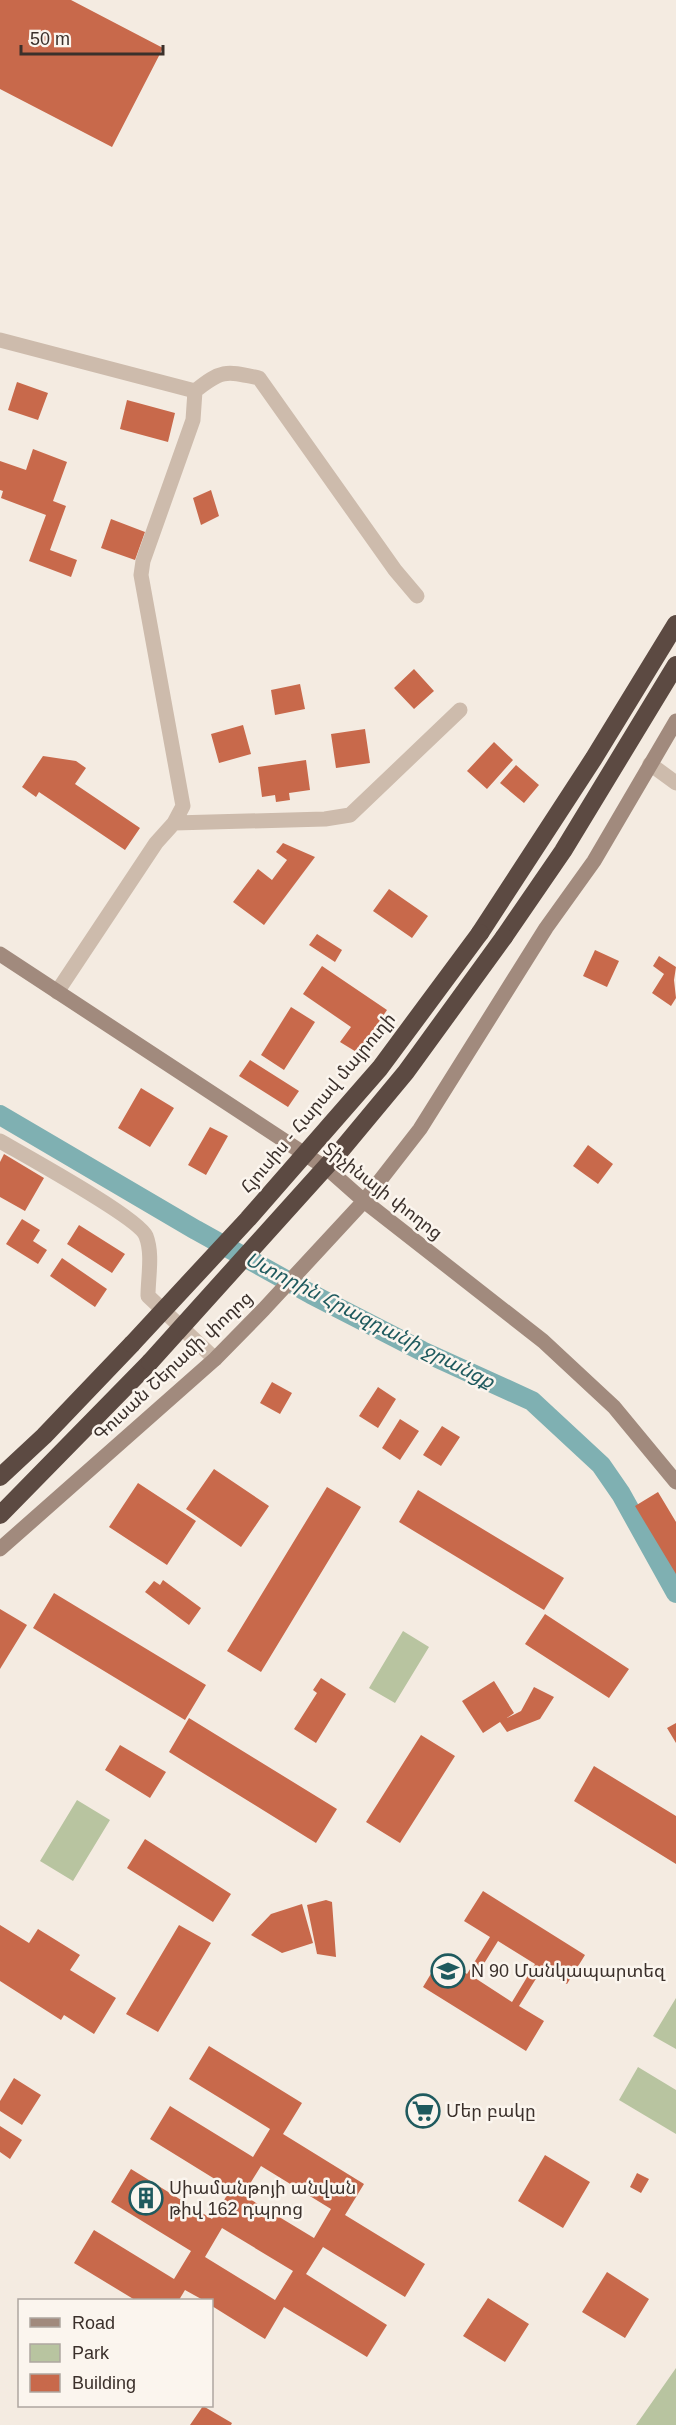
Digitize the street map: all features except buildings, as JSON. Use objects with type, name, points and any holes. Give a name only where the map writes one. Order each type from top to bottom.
[{"type":"highway","name":"Հյուսիս - Հարավ մայրուղի","points":[[0,1477],[44,1436],[132,1344],[248,1219],[380,1068],[480,933],[570,796],[676,624]]},
{"type":"highway","points":[[0,1515],[150,1362],[356,1132],[432,1038],[563,851],[676,665]]},
{"type":"street","points":[[0,340],[195,392]]},
{"type":"street","points":[[57,992],[156,843],[174,823],[183,806],[141,575],[143,561],[193,420],[195,392],[213,377],[230,372],[259,378],[395,570],[417,596]]},
{"type":"street","points":[[174,823],[325,819],[350,814],[460,710]]},
{"type":"street","name":"Գուսան Շերամի փողոց","points":[[0,1549],[214,1359],[264,1309],[364,1201],[420,1129],[546,928],[594,861],[676,721]]},
{"type":"street","points":[[650,764],[676,783]]},
{"type":"street","name":"Տիչինայի փողոց","points":[[0,954],[329,1170],[364,1201],[543,1341],[614,1407],[676,1482]]},
{"type":"street","points":[[0,1141],[124,1215],[146,1234],[149,1255],[148,1296],[214,1359]]},
{"type":"green space","points":[[403,1631],[429,1647],[395,1703],[369,1688]]},
{"type":"green space","points":[[77,1800],[110,1820],[73,1881],[40,1861]]},
{"type":"green space","points":[[676,1998],[676,2049],[653,2036]]},
{"type":"green space","points":[[638,2067],[676,2090],[676,2134],[619,2100]]},
{"type":"green space","points":[[676,2368],[676,2425],[636,2425]]},
{"type":"waterway","name":"Ստորին Հրազդանի ջրանցք","points":[[0,1115],[196,1230],[311,1294],[422,1351],[532,1401],[601,1465],[621,1494],[676,1593]]},
{"type":"place","name":"N 90 Մանկապարտեզ","points":[[448,1971]]},
{"type":"place","name":"Մեր բակը","points":[[423,2111]]},
{"type":"place","name":"Սիամանթոյի անվան թիվ 162 դպրոց","points":[[146,2198]]}]
